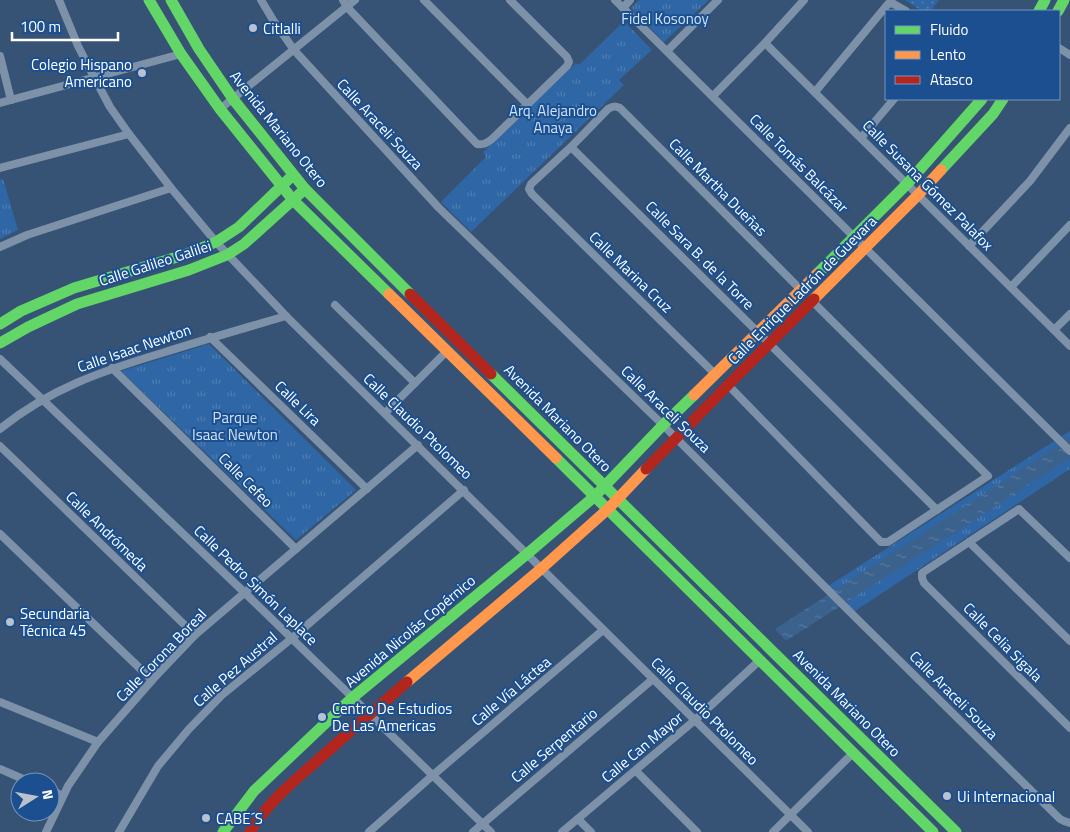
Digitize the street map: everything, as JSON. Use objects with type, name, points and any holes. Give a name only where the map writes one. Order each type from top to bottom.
[{"type":"main road","name":"Avenida Mariano Otero","points":[[149,0],[181,54],[220,109],[294,200],[933,832]]},
{"type":"main road","name":"Avenida Mariano Otero","points":[[171,0],[198,48],[233,98],[305,189],[956,832]]},
{"type":"main road","name":"Calle Enrique Ladrón de Guevara","points":[[605,486],[663,425],[907,184],[981,100]]},
{"type":"main road","name":"Calle Enrique Ladrón de Guevara","points":[[618,498],[918,195],[993,114],[1002,100]]},
{"type":"main road","name":"Calle Galileo Galilei","points":[[0,324],[21,311],[74,288],[184,255],[216,242],[239,227],[293,175]]},
{"type":"main road","name":"Calle Galileo Galilei","points":[[0,343],[28,327],[77,304],[189,270],[227,255],[244,244],[305,189]]},
{"type":"main road","name":"Avenida Nicolás Copérnico","points":[[223,832],[254,791],[352,698],[527,554],[605,486]]},
{"type":"main road","points":[[250,832],[259,817],[281,793],[369,714],[542,568],[618,498]]},
{"type":"street","name":"Calle Claudio Ptolomeo","points":[[59,0],[78,46],[110,107],[171,188],[227,255],[286,316],[808,832]]},
{"type":"street","name":"Calle Araceli Souza","points":[[261,0],[272,20],[294,50],[439,208],[663,425],[1060,819],[1069,823]]},
{"type":"street","points":[[220,109],[294,50],[345,3],[355,0]]},
{"type":"street","points":[[424,0],[527,104]]},
{"type":"street","points":[[345,3],[477,144],[484,144],[492,139],[569,62],[567,57],[510,0]]},
{"type":"street","name":"Calle Tomás Balcázar","points":[[615,0],[1070,451]]},
{"type":"street","points":[[623,8],[630,0]]},
{"type":"street","points":[[667,51],[718,0]]},
{"type":"street","points":[[713,96],[765,44],[804,0]]},
{"type":"street","points":[[815,92],[886,5],[894,4],[904,10]]},
{"type":"street","name":"Calle Susana Gómez Palafox","points":[[765,44],[1070,346]]},
{"type":"street","points":[[0,103],[181,54]]},
{"type":"street","points":[[0,56],[12,100]]},
{"type":"street","points":[[861,138],[893,100]]},
{"type":"street","name":"Calle Martha Dueñas","points":[[571,147],[608,109],[614,106],[620,108],[801,290]]},
{"type":"street","points":[[969,246],[1030,181],[1070,128]]},
{"type":"street","points":[[0,168],[129,134]]},
{"type":"street","name":"Calle Marina Cruz","points":[[571,147],[530,184],[532,194],[715,374]]},
{"type":"street","name":"Calle Sara B. de la Torre","points":[[571,147],[937,510]]},
{"type":"street","points":[[0,247],[27,235],[171,188]]},
{"type":"street","points":[[1011,287],[1070,225]]},
{"type":"street","points":[[728,385],[881,542],[888,542],[988,476],[812,301]]},
{"type":"street","points":[[335,304],[415,383]]},
{"type":"street","points":[[1054,330],[1070,314]]},
{"type":"street","name":"Calle Isaac Newton","points":[[0,429],[14,417],[43,399],[77,382],[112,368],[210,337],[286,316]]},
{"type":"street","name":"Calle Lira","points":[[210,337],[367,489]]},
{"type":"street","points":[[385,413],[447,351]]},
{"type":"street","name":"Calle Pedro Simón Laplace","points":[[0,359],[491,832]]},
{"type":"street","name":"Calle Cefeo","points":[[112,368],[296,549]]},
{"type":"street","name":"Calle Andrómeda","points":[[0,446],[195,635]]},
{"type":"street","name":"Calle Corona Boreal","points":[[46,832],[68,786],[98,742],[152,680],[195,635],[418,446]]},
{"type":"street","name":"Calle Pez Austral","points":[[118,832],[158,766],[222,695],[291,639],[464,490]]},
{"type":"street","points":[[1070,558],[1019,509],[969,542],[1070,641]]},
{"type":"street","points":[[0,534],[152,680]]},
{"type":"street","name":"Calle Celia Sigala","points":[[969,542],[922,573],[924,583],[1070,728]]},
{"type":"street","name":"Calle Vía Láctea","points":[[369,832],[603,630]]},
{"type":"street","name":"Calle Can Mayor","points":[[562,832],[695,720],[760,660]]},
{"type":"street","name":"Calle Serpentario","points":[[473,832],[653,679]]},
{"type":"street","points":[[0,702],[98,742]]},
{"type":"street","points":[[773,832],[853,753]]},
{"type":"street","points":[[636,771],[697,832]]},
{"type":"street","points":[[578,819],[591,832]]},
{"type":"green space","name":"Fidel Kosonoy","points":[[639,0],[709,0],[664,42],[631,8]]},
{"type":"green space","points":[[905,0],[939,0],[932,10],[920,10]]},
{"type":"green space","name":"Arq. Alejandro Anaya","points":[[624,21],[652,50],[619,80],[624,85],[471,232],[441,202],[486,157],[483,152],[576,63],[579,65]]},
{"type":"green space","points":[[3,179],[18,230],[0,239],[0,180]]},
{"type":"green space","name":"Parque Isaac Newton","points":[[209,344],[356,490],[296,540],[121,371]]},
{"type":"green space","points":[[1070,431],[1070,469],[852,613],[828,586]]},
{"type":"water","points":[[1070,438],[1070,458],[1058,466],[786,641],[775,629]]},
{"type":"traffic: fast","points":[[149,0],[181,54],[220,109],[293,200],[389,294]]},
{"type":"traffic: fast","points":[[171,0],[199,49],[233,99],[305,189],[410,294]]},
{"type":"traffic: fast","points":[[1040,10],[1045,0]]},
{"type":"traffic: fast","points":[[1059,10],[1064,0]]},
{"type":"traffic: fast","points":[[817,274],[907,184],[981,100]]},
{"type":"traffic: fast","points":[[941,170],[993,114],[1002,100]]},
{"type":"traffic: fast","points":[[0,324],[21,311],[74,288],[184,255],[216,242],[239,227],[293,175]]},
{"type":"traffic: fast","points":[[0,343],[28,327],[77,304],[189,270],[227,255],[244,244],[305,189]]},
{"type":"traffic: fast","points":[[491,374],[956,832]]},
{"type":"traffic: fast","points":[[223,832],[254,791],[352,698],[595,496],[694,395]]},
{"type":"traffic: fast","points":[[556,458],[933,832]]},
{"type":"traffic: slow","points":[[814,299],[941,170]]},
{"type":"traffic: slow","points":[[694,395],[817,274]]},
{"type":"traffic: slow","points":[[389,294],[556,458]]},
{"type":"traffic: slow","points":[[407,682],[542,568],[608,509],[646,469]]},
{"type":"traffic: jam","points":[[410,294],[491,374]]},
{"type":"traffic: jam","points":[[646,469],[814,299]]},
{"type":"traffic: jam","points":[[250,832],[281,793],[407,682]]},
{"type":"place","name":"Citlalli","points":[[253,28]]},
{"type":"place","name":"Colegio Hispano Americano","points":[[142,73]]},
{"type":"place","name":"Secundaria Técnica 45","points":[[10,622]]},
{"type":"place","name":"Centro De Estudios De Las Americas","points":[[322,717]]},
{"type":"place","name":"Ui Internacional","points":[[947,796]]},
{"type":"place","name":"CABE´S","points":[[206,818]]}]
